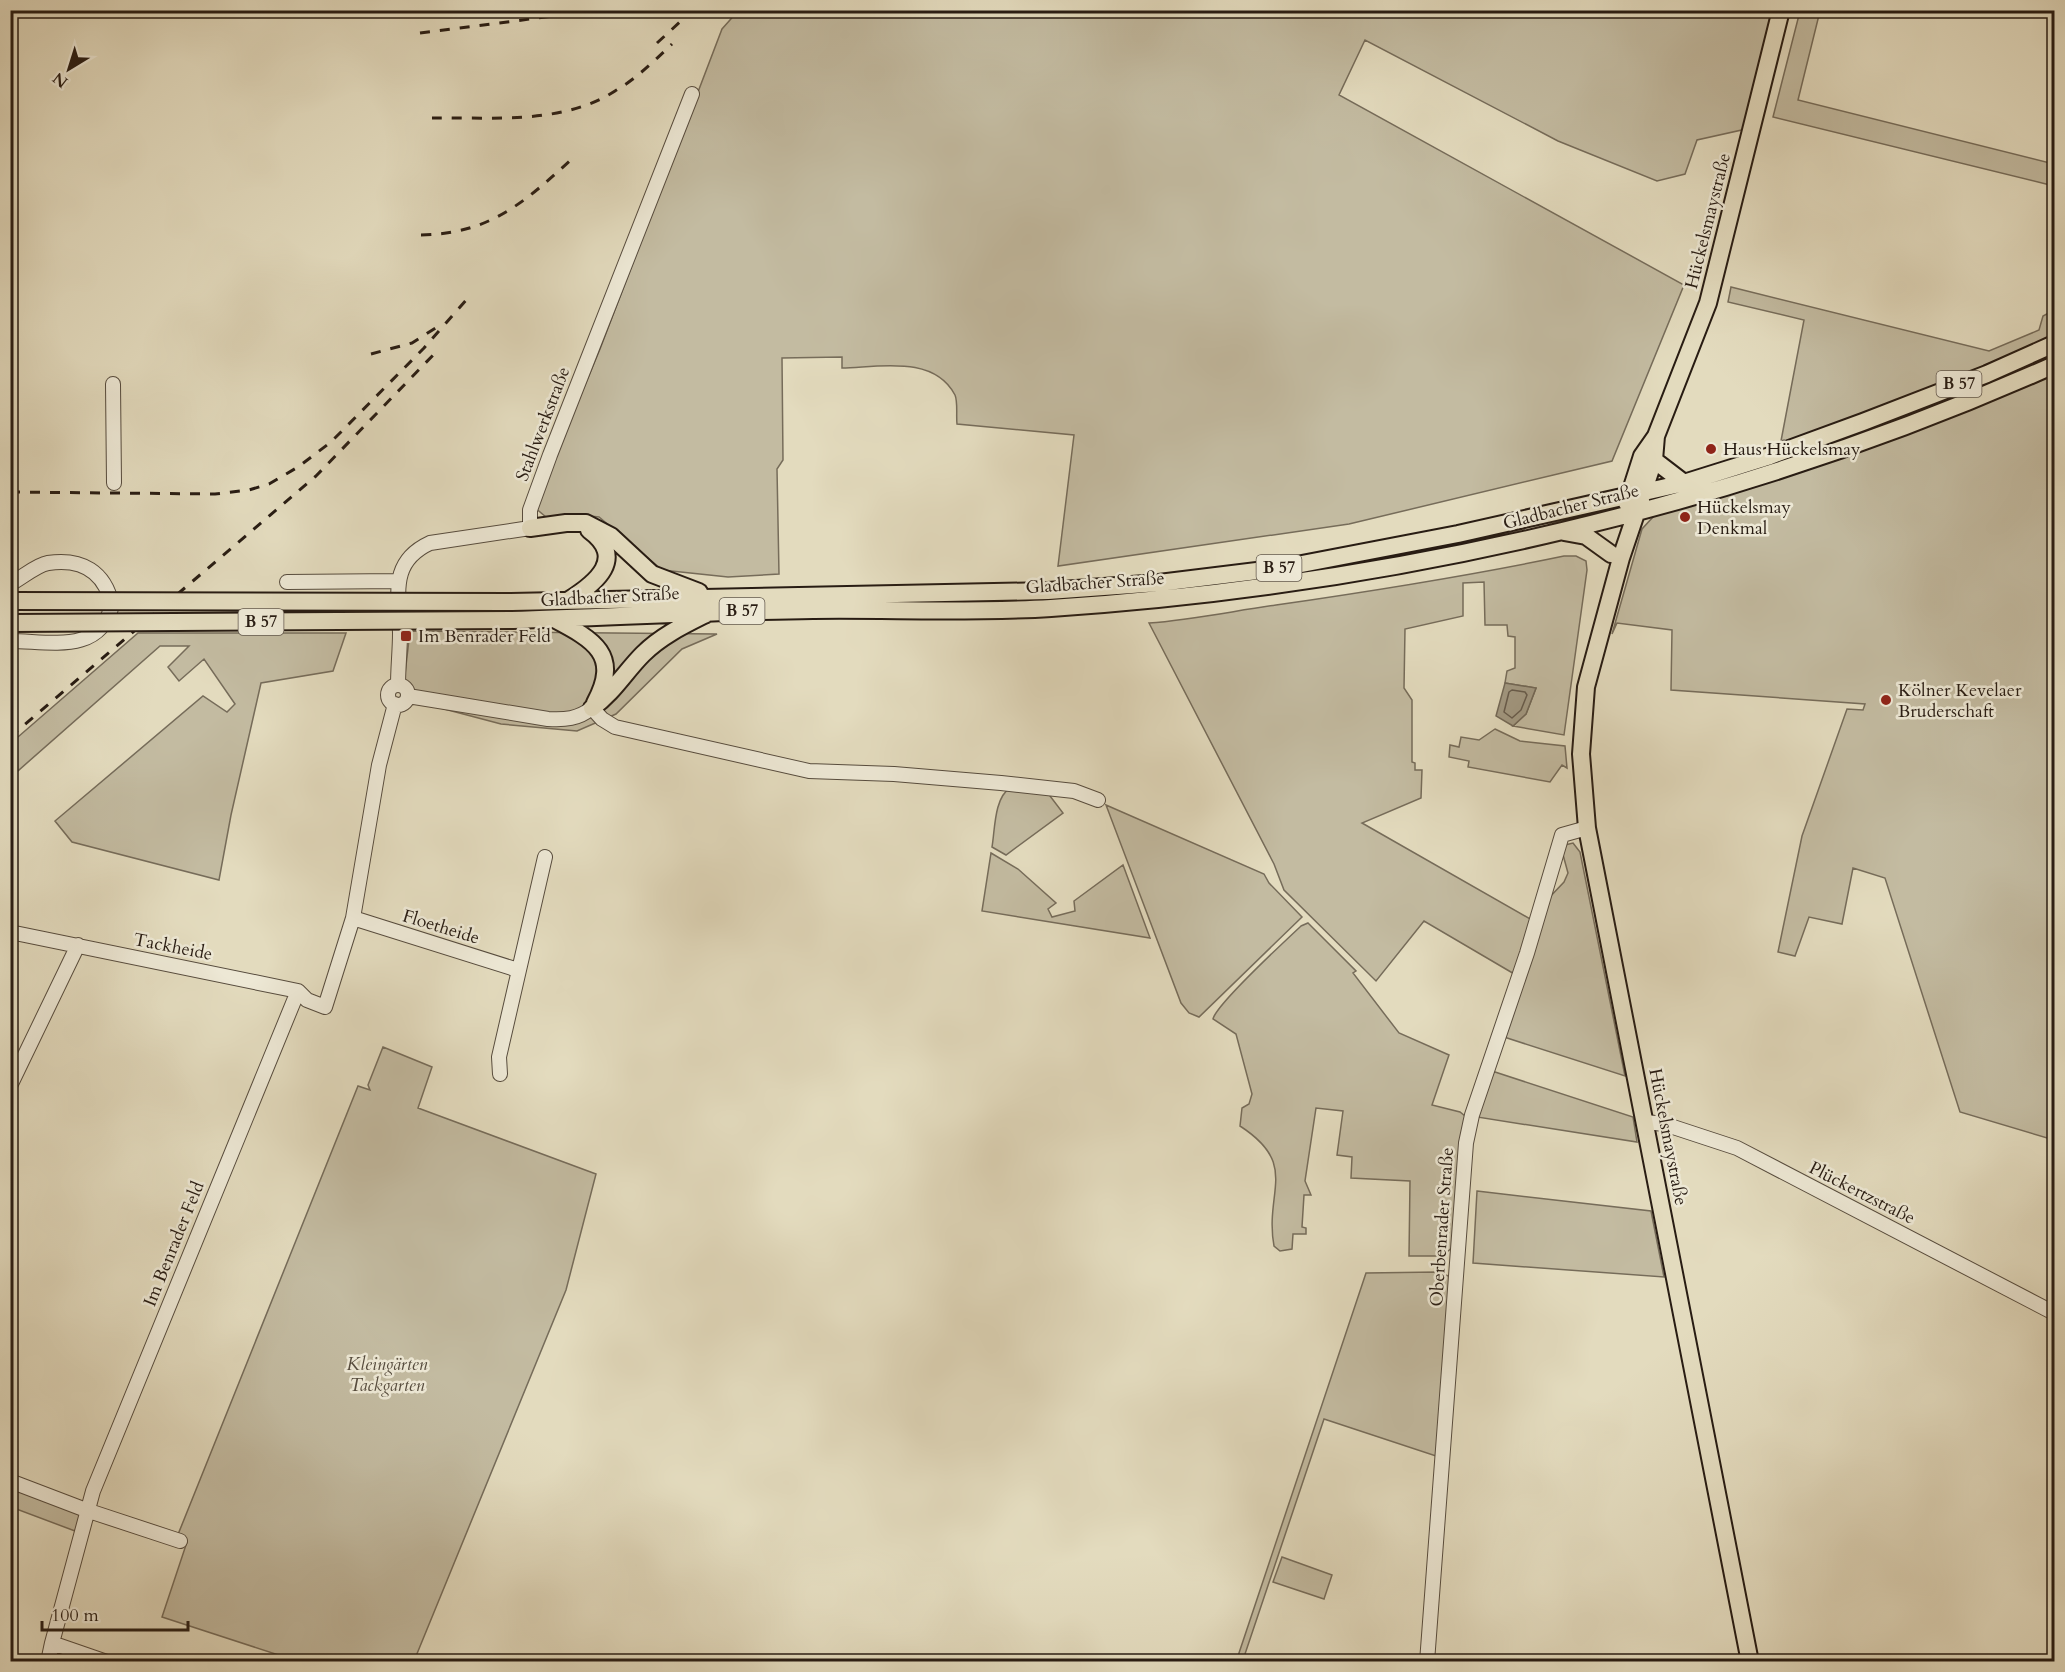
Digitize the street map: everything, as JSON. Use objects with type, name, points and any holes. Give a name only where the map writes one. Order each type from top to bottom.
[{"type":"main road","name":"Hückelsmaystraße","points":[[1637,493],[1642,456],[1656,436],[1711,295],[1781,10]]},
{"type":"main road","name":"Gladbacher Straße","points":[[10,624],[554,619],[711,604],[1048,591],[1159,583],[1281,568],[1359,554],[1684,483],[1770,456],[1863,422],[1987,374],[2055,344]]},
{"type":"main road","name":"Gladbacher Straße","points":[[10,601],[568,601],[970,610],[1048,608],[1161,599],[1361,571],[1461,553],[1561,531],[1701,495],[1897,430],[2055,365]]},
{"type":"main road","name":"Hückelsmaystraße","points":[[1603,620],[1602,606],[1611,554],[1653,460],[1656,436]]},
{"type":"main road","points":[[1653,460],[1684,483]]},
{"type":"main road","name":"Hückelsmaystraße","points":[[1630,513],[1609,608],[1603,620],[1583,708],[1581,754],[1587,828],[1750,1662]]},
{"type":"main road","points":[[568,601],[595,582],[606,565],[606,555],[600,540],[575,522]]},
{"type":"main road","points":[[530,528],[575,522],[586,523],[611,536],[652,574],[711,604],[659,640],[643,654],[608,697],[592,708]]},
{"type":"main road","points":[[1561,531],[1586,536],[1611,554]]},
{"type":"main road","points":[[554,619],[589,638],[601,651],[605,668],[603,688],[592,708]]},
{"type":"street","name":"Stahlwerkstraße","points":[[530,528],[530,510],[550,455],[692,94]]},
{"type":"street","points":[[113,384],[114,483]]},
{"type":"street","points":[[398,685],[398,581],[405,562],[416,550],[430,543],[530,528]]},
{"type":"street","points":[[10,584],[47,563],[82,565],[94,571],[108,589],[112,605],[103,626],[82,641],[64,643],[10,641]]},
{"type":"street","points":[[287,582],[398,581]]},
{"type":"street","points":[[395,704],[388,695],[389,690],[398,685],[404,687],[408,696]]},
{"type":"street","points":[[408,696],[548,719],[565,720],[582,716],[592,708],[602,719],[615,727],[809,771],[894,774],[1074,790],[1098,800]]},
{"type":"street","points":[[395,704],[401,704],[408,696]]},
{"type":"street","points":[[353,918],[379,765],[395,704]]},
{"type":"street","name":"Oberbenrader Straße","points":[[1427,1662],[1466,1143],[1472,1115],[1527,953],[1562,835],[1587,828]]},
{"type":"street","points":[[500,1074],[499,1057],[545,858]]},
{"type":"street","name":"Floetheide","points":[[353,918],[518,969]]},
{"type":"street","name":"Tackheide","points":[[10,933],[298,991],[307,1000],[325,1007],[353,918]]},
{"type":"street","points":[[10,1086],[78,945]]},
{"type":"street","name":"Im Benrader Feld","points":[[48,1662],[86,1510],[230,1151],[298,991]]},
{"type":"street","name":"Plückertzstraße","points":[[1646,1122],[1664,1124],[1737,1148],[2055,1313]]},
{"type":"street","points":[[10,1481],[86,1510],[180,1541]]},
{"type":"street","points":[[52,1643],[107,1662]]},
{"type":"green space","points":[[738,11],[1772,11],[1746,129],[1697,140],[1685,174],[1657,181],[1558,141],[1365,40],[1339,95],[1684,285],[1612,461],[1349,524],[1058,566],[1074,435],[957,424],[955,395],[946,382],[920,369],[905,366],[842,368],[842,357],[782,358],[783,460],[777,469],[779,574],[728,577],[662,570],[599,517],[571,514],[546,517],[534,507],[600,349],[722,29]]},
{"type":"green space","points":[[1800,11],[1820,11],[1798,100],[2054,164],[2054,186],[1773,117]]},
{"type":"green space","points":[[1731,287],[1989,351],[2039,330],[2043,316],[2054,310],[2054,336],[1900,401],[1784,442],[1784,440],[1781,441],[1804,320],[1728,302]]},
{"type":"green space","points":[[2054,373],[2054,1140],[1960,1112],[1885,878],[1853,868],[1842,924],[1809,917],[1795,956],[1778,952],[1802,836],[1847,709],[1863,710],[1865,704],[1671,690],[1672,630],[1617,623],[1612,634],[1642,529],[1654,516],[1897,436]]},
{"type":"green space","points":[[1564,556],[1576,556],[1586,561],[1587,570],[1564,735],[1513,726],[1526,714],[1536,688],[1505,683],[1507,671],[1515,668],[1515,637],[1508,636],[1507,625],[1485,625],[1484,582],[1463,583],[1463,616],[1405,629],[1404,688],[1412,700],[1412,762],[1415,763],[1415,770],[1422,770],[1421,798],[1362,823],[1532,920],[1516,975],[1424,921],[1376,981],[1284,890],[1274,864],[1149,623],[1197,618],[1384,589]]},
{"type":"green space","points":[[410,631],[717,634],[682,649],[616,714],[577,731],[501,724],[418,702],[404,683]]},
{"type":"green space","points":[[138,633],[346,633],[333,671],[261,683],[231,815],[219,880],[72,842],[55,821],[203,696],[227,712],[235,704],[204,659],[179,681],[168,667],[189,646],[160,646],[11,777],[11,743]]},
{"type":"green space","points":[[1495,729],[1520,741],[1565,746],[1567,768],[1562,765],[1550,782],[1468,767],[1469,761],[1449,757],[1450,745],[1459,747],[1461,737],[1479,740]]},
{"type":"green space","points":[[1010,788],[1047,792],[1063,813],[1006,855],[992,847],[998,807]]},
{"type":"green space","points":[[1106,805],[1264,874],[1269,883],[1302,917],[1199,1017],[1189,1013],[1181,1003]]},
{"type":"green space","points":[[1573,843],[1580,852],[1625,1076],[1504,1037],[1547,900],[1564,882],[1568,873],[1562,851],[1565,845]]},
{"type":"green space","points":[[991,853],[1018,869],[1056,903],[1048,909],[1052,917],[1075,911],[1074,901],[1123,865],[1150,938],[982,911]]},
{"type":"green space","points":[[1308,923],[1356,971],[1353,973],[1399,1033],[1449,1055],[1432,1105],[1460,1112],[1465,1116],[1454,1246],[1442,1256],[1409,1256],[1410,1181],[1351,1178],[1352,1157],[1337,1155],[1343,1111],[1316,1108],[1305,1181],[1311,1195],[1304,1195],[1302,1227],[1306,1228],[1306,1234],[1293,1234],[1292,1249],[1280,1251],[1274,1246],[1272,1227],[1276,1180],[1274,1167],[1269,1153],[1258,1140],[1240,1126],[1242,1108],[1249,1104],[1252,1094],[1236,1034],[1213,1019],[1252,972],[1301,926]]},
{"type":"green space","name":"Kleingärten Tackgarten","points":[[383,1047],[432,1067],[418,1108],[596,1174],[566,1290],[414,1661],[297,1661],[162,1617],[187,1542],[177,1537],[358,1086],[370,1090],[368,1085]]},
{"type":"green space","points":[[1492,1071],[1633,1117],[1637,1142],[1477,1117]]},
{"type":"green space","points":[[1477,1191],[1651,1211],[1664,1277],[1473,1263]]},
{"type":"green space","points":[[1438,1272],[1451,1277],[1436,1456],[1324,1419],[1243,1660],[1237,1659],[1366,1273]]},
{"type":"green space","points":[[10,1484],[75,1508],[80,1517],[75,1531],[11,1507]]},
{"type":"green space","points":[[1282,1557],[1332,1575],[1324,1599],[1273,1582]]},
{"type":"water","points":[[1505,683],[1536,688],[1526,714],[1513,726],[1496,716]]},
{"type":"railway","points":[[420,33],[601,10]]},
{"type":"railway","points":[[657,43],[693,10]]},
{"type":"railway","points":[[441,12],[551,11]]},
{"type":"railway","points":[[432,118],[526,117],[572,109],[594,102],[623,86],[672,44]]},
{"type":"railway","points":[[421,235],[467,229],[487,222],[522,201],[574,157]]},
{"type":"railway","points":[[10,492],[215,494],[249,490],[269,484],[298,467],[331,442],[424,348],[467,299]]},
{"type":"railway","points":[[371,354],[412,343],[437,327]]},
{"type":"railway","points":[[10,737],[316,476],[439,349]]},
{"type":"place","name":"Haus Hückelsmay","points":[[1711,449]]},
{"type":"place","name":"Hückelsmay Denkmal","points":[[1685,517]]},
{"type":"place","name":"Im Benrader Feld","points":[[406,636]]},
{"type":"place","name":"Kölner Kevelaer Bruderschaft","points":[[1886,700]]}]
